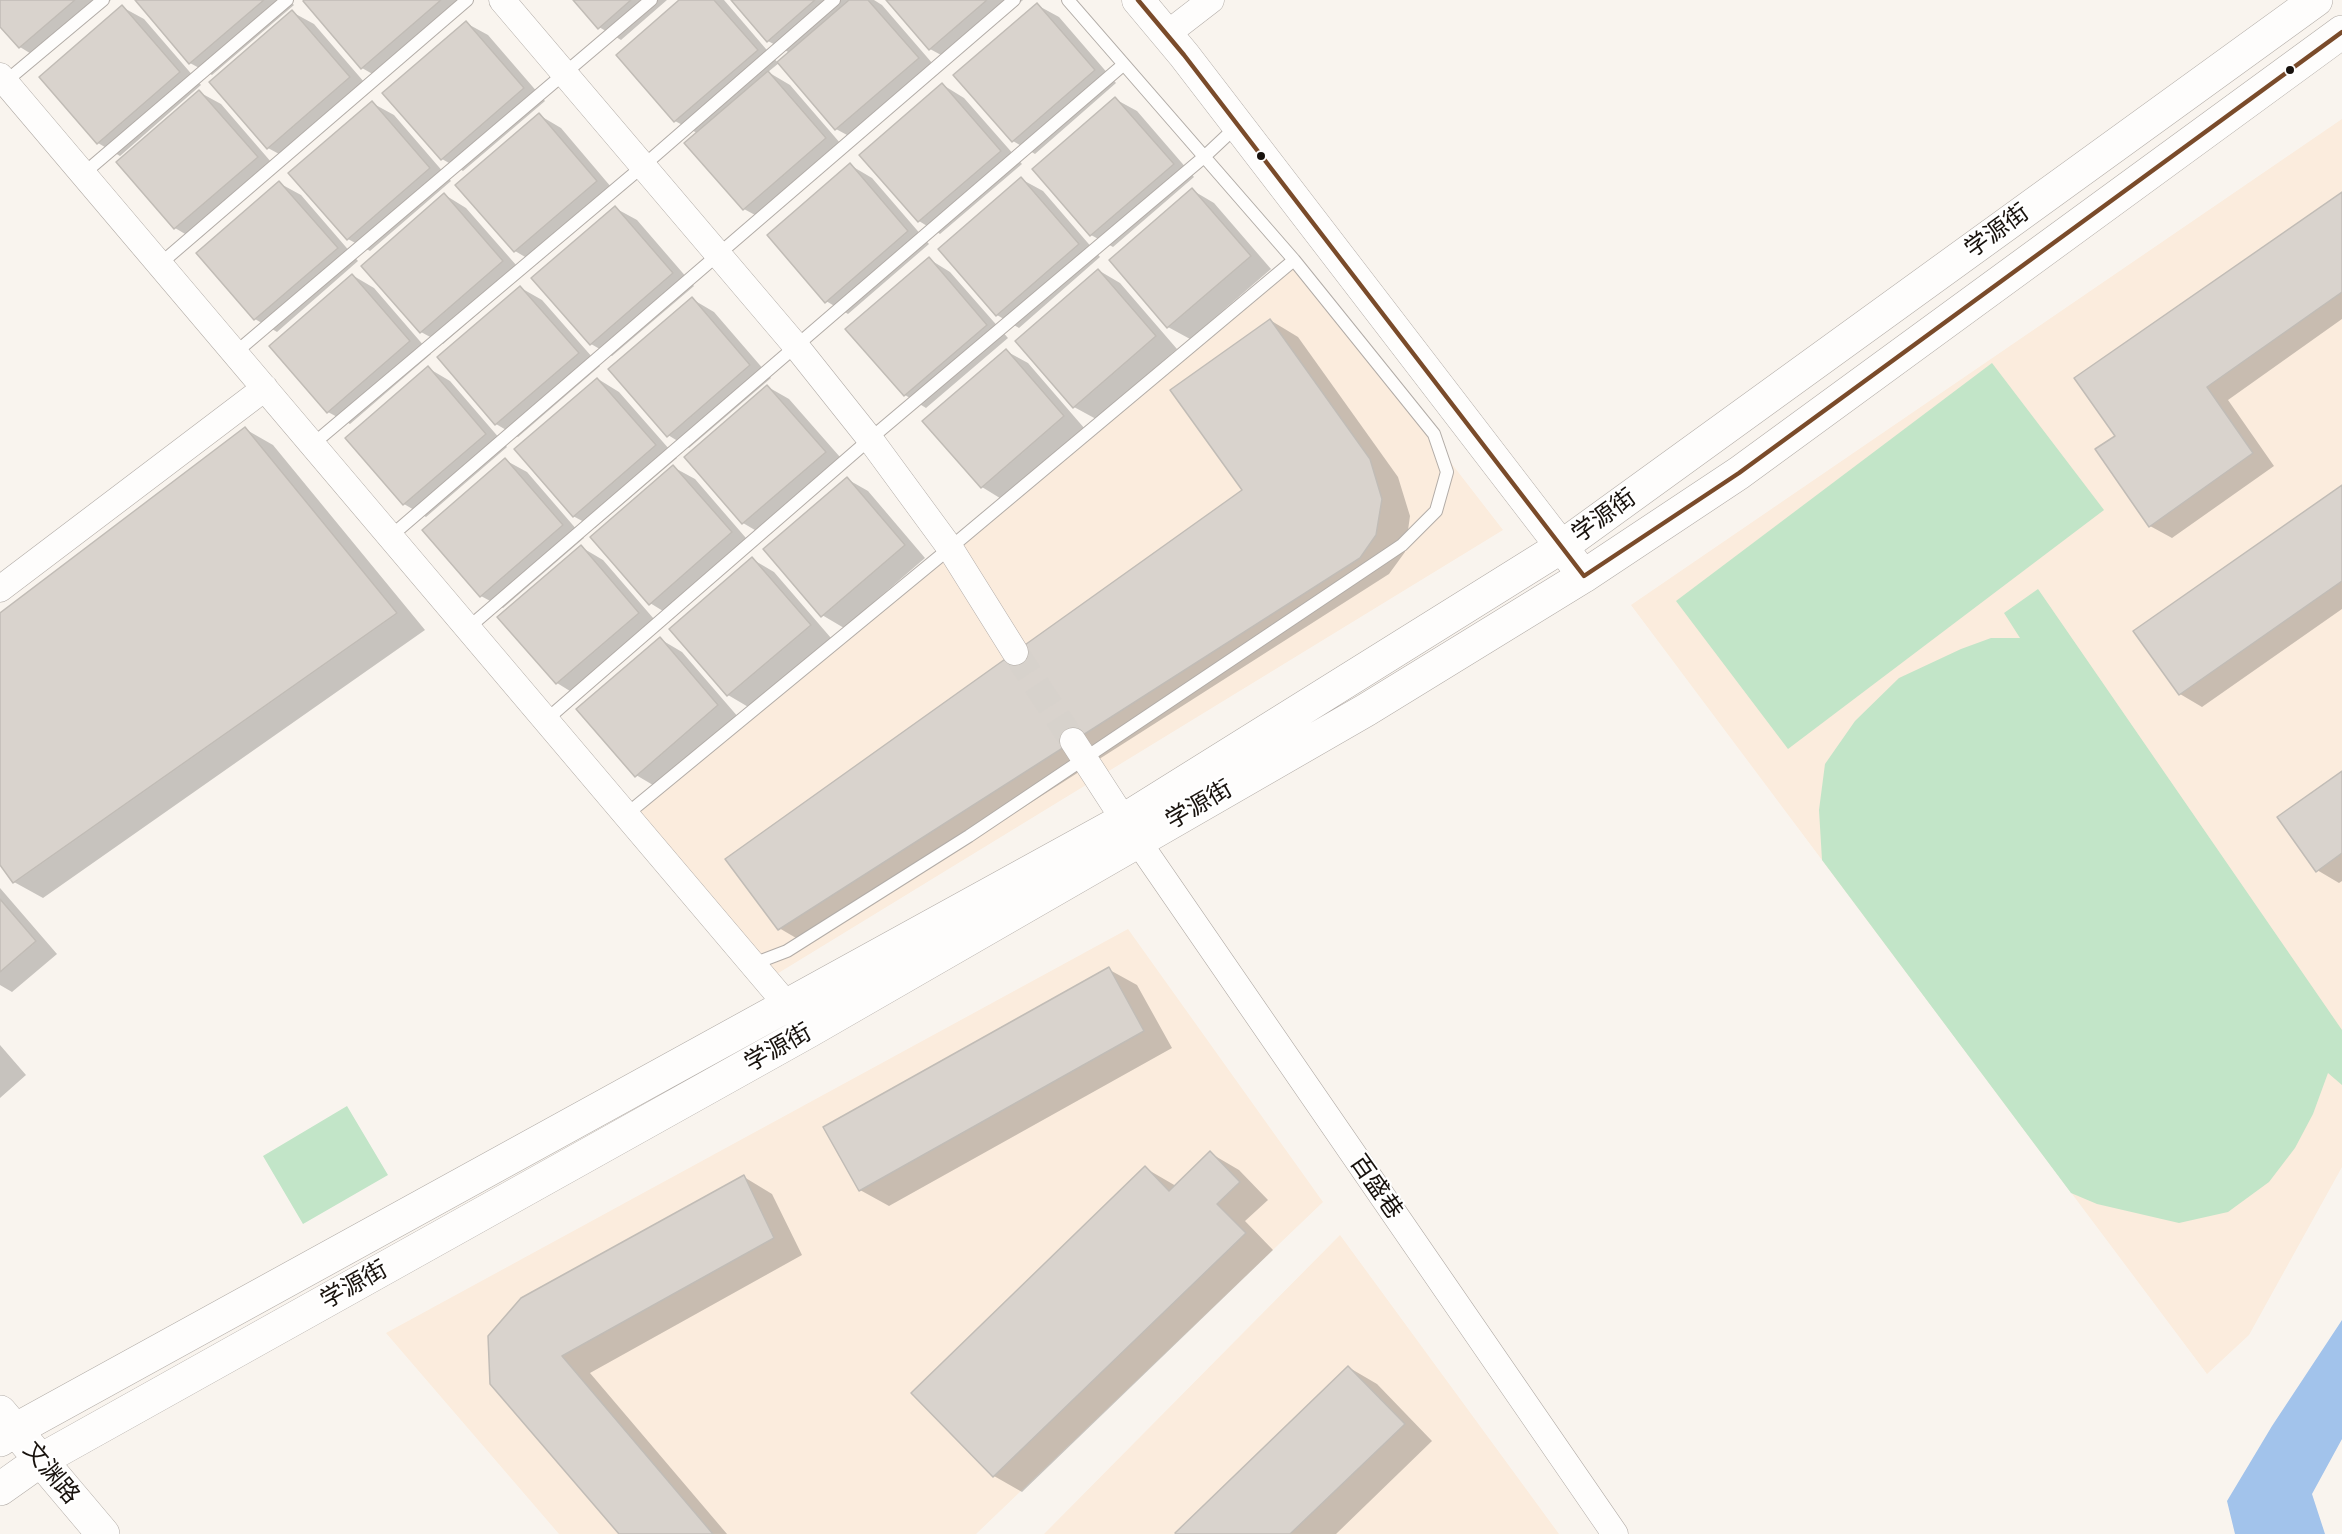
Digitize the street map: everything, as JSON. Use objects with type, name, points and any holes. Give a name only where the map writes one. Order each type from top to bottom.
[{"type":"main road","name":"学源街","points":[[0,1489],[41,1460],[809,1031],[1131,830],[1561,547],[2316,0]]},
{"type":"main road","name":"学源街","points":[[5,1427],[788,1006],[1366,710],[1584,576],[1739,473],[2342,32]]},
{"type":"main road","name":"文渊路","points":[[5,1427],[41,1460],[103,1534]]},
{"type":"street","points":[[502,0],[796,346],[870,439],[950,548],[1015,651]]},
{"type":"street","points":[[1138,0],[1238,125],[1584,576]]},
{"type":"street","points":[[1167,34],[1211,0]]},
{"type":"street","points":[[2,79],[809,1031]]},
{"type":"street","points":[[0,589],[265,388]]},
{"type":"street","name":"百盛巷","points":[[1079,750],[1131,830],[1615,1534]]},
{"type":"lane","points":[[2,79],[103,0]]},
{"type":"lane","points":[[83,174],[287,0]]},
{"type":"lane","points":[[160,264],[467,0]]},
{"type":"lane","points":[[235,353],[651,0]]},
{"type":"lane","points":[[313,444],[643,166],[834,0]]},
{"type":"lane","points":[[391,536],[1014,0]]},
{"type":"lane","points":[[753,964],[797,944],[969,836],[1079,750],[1402,545],[1436,511],[1447,472],[1434,434],[1294,260],[1068,0]]},
{"type":"lane","points":[[468,628],[1123,65]]},
{"type":"lane","points":[[546,720],[870,439],[1204,157],[1238,125]]},
{"type":"lane","points":[[627,814],[1294,260]]},
{"type":"shaded area","points":[[2342,119],[2342,1167],[2249,1335],[2207,1374],[1631,605]]},
{"type":"shaded area","points":[[1294,260],[1503,530],[767,980],[627,814]]},
{"type":"shaded area","points":[[1128,929],[1323,1202],[976,1534],[559,1534],[386,1333]]},
{"type":"shaded area","points":[[1340,1235],[1559,1534],[1044,1534]]},
{"type":"green space","points":[[1992,363],[2104,510],[1788,749],[1676,601]]},
{"type":"green space","points":[[2038,589],[2342,1030],[2342,1085],[2328,1073],[2313,1114],[2295,1148],[2269,1182],[2228,1212],[2179,1223],[2097,1204],[2071,1193],[1822,860],[1819,810],[1825,764],[1855,721],[1899,678],[1961,649],[1991,638],[2020,638],[2004,613]]},
{"type":"green space","points":[[347,1106],[388,1175],[303,1224],[263,1156]]},
{"type":"water","points":[[2342,1320],[2342,1439],[2312,1494],[2325,1534],[2235,1534],[2227,1501],[2272,1426]]},
{"type":"building","points":[[0,0],[75,0],[19,48],[0,27]]},
{"type":"building","points":[[135,0],[264,0],[189,64]]},
{"type":"building","points":[[304,0],[441,0],[361,69]]},
{"type":"building","points":[[573,0],[631,0],[598,29]]},
{"type":"building","points":[[679,0],[714,0],[758,50],[674,122],[616,55]]},
{"type":"building","points":[[731,0],[815,0],[767,42]]},
{"type":"building","points":[[849,0],[868,0],[919,58],[835,130],[777,62]]},
{"type":"building","points":[[886,0],[987,0],[929,50]]},
{"type":"building","points":[[1037,3],[1095,70],[1012,142],[953,75]]},
{"type":"building","points":[[122,5],[180,72],[97,144],[39,77]]},
{"type":"building","points":[[292,10],[350,77],[267,149],[209,82]]},
{"type":"building","points":[[466,21],[524,88],[441,160],[382,93]]},
{"type":"building","points":[[768,71],[826,138],[743,210],[684,143]]},
{"type":"building","points":[[942,83],[1001,151],[918,222],[859,155]]},
{"type":"building","points":[[199,90],[258,157],[174,229],[116,162]]},
{"type":"building","points":[[1115,97],[1174,164],[1090,236],[1032,169]]},
{"type":"building","points":[[372,101],[430,168],[347,240],[288,173]]},
{"type":"building","points":[[539,113],[597,181],[514,252],[455,185]]},
{"type":"building","points":[[850,163],[908,231],[825,303],[767,235]]},
{"type":"building","points":[[1021,177],[1079,244],[996,316],[938,249]]},
{"type":"building","points":[[279,181],[338,248],[254,320],[196,253]]},
{"type":"building","points":[[1192,188],[1251,256],[1167,328],[1109,260]]},
{"type":"building","points":[[2342,192],[2342,292],[2207,387],[2253,453],[2149,527],[2095,449],[2115,436],[2074,378]]},
{"type":"building","points":[[444,193],[503,261],[420,333],[361,266]]},
{"type":"building","points":[[615,206],[673,273],[590,345],[531,278]]},
{"type":"building","points":[[929,257],[987,325],[904,396],[845,329]]},
{"type":"building","points":[[1098,269],[1156,336],[1073,408],[1015,341]]},
{"type":"building","points":[[352,274],[410,341],[327,413],[269,346]]},
{"type":"building","points":[[520,286],[579,353],[495,425],[437,357]]},
{"type":"building","points":[[692,297],[750,365],[667,437],[608,369]]},
{"type":"building","points":[[1270,319],[1370,459],[1382,499],[1376,535],[1360,558],[778,930],[725,859],[1242,490],[1170,390]]},
{"type":"building","points":[[1006,349],[1064,416],[981,488],[922,421]]},
{"type":"building","points":[[428,366],[486,434],[403,505],[345,438]]},
{"type":"building","points":[[597,378],[656,445],[573,517],[514,449]]},
{"type":"building","points":[[767,385],[826,452],[742,524],[684,457]]},
{"type":"building","points":[[245,427],[397,613],[13,883],[0,865],[0,613]]},
{"type":"building","points":[[505,458],[563,525],[480,597],[422,530]]},
{"type":"building","points":[[673,465],[732,532],[649,605],[590,537]]},
{"type":"building","points":[[847,477],[905,545],[821,617],[763,549]]},
{"type":"building","points":[[2342,485],[2342,581],[2179,695],[2133,631]]},
{"type":"building","points":[[581,545],[639,613],[556,684],[497,617]]},
{"type":"building","points":[[752,557],[811,625],[727,696],[669,629]]},
{"type":"building","points":[[660,637],[718,705],[635,777],[576,709]]},
{"type":"building","points":[[2342,771],[2342,853],[2316,872],[2277,817]]},
{"type":"building","points":[[0,899],[36,941],[0,972]]},
{"type":"building","points":[[1109,967],[1144,1031],[859,1191],[823,1127]]},
{"type":"building","points":[[1210,1151],[1240,1182],[1217,1204],[1246,1233],[993,1477],[911,1393],[1145,1166],[1169,1191]]},
{"type":"building","points":[[744,1175],[774,1238],[562,1356],[713,1534],[619,1534],[490,1384],[488,1336],[521,1298]]},
{"type":"building","points":[[1348,1366],[1405,1424],[1290,1534],[1175,1533]]},
{"type":"tunnel","points":[[1015,652],[1073,741]]},
{"type":"transit line","points":[[1138,0],[1184,55],[1584,576],[1739,473],[2342,32]]}]
